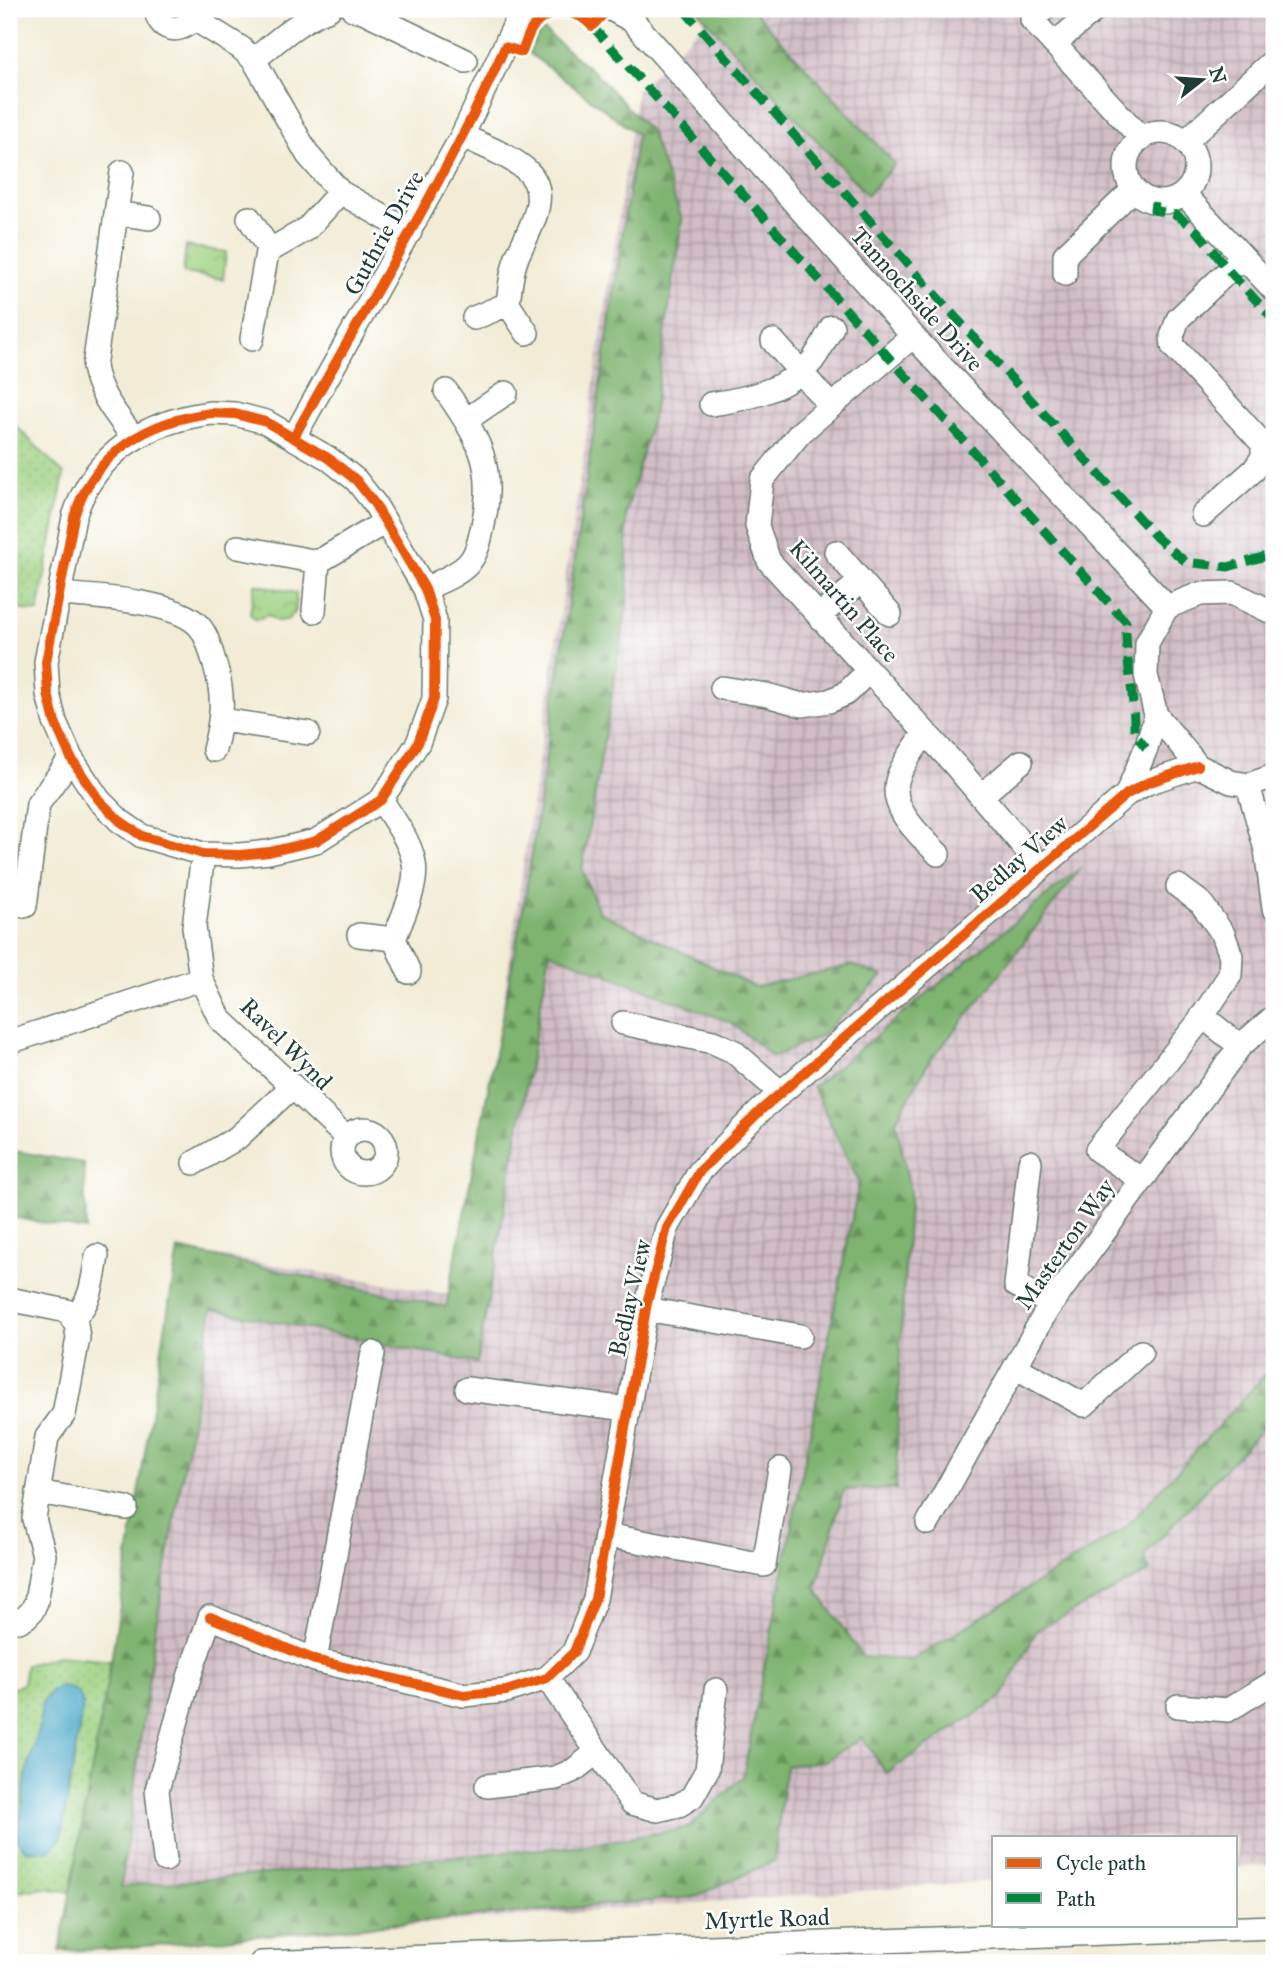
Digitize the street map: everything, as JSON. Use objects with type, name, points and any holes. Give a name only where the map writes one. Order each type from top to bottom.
[{"type":"street","points":[[156,9],[158,19],[173,29],[186,26],[194,13],[241,48],[254,60],[308,155],[340,192],[410,232]]},
{"type":"street","points":[[254,60],[296,25],[311,15],[329,9]]},
{"type":"street","points":[[353,9],[363,11],[466,61]]},
{"type":"street","name":"Tannochside Drive","points":[[611,9],[632,15],[914,336],[1167,607]]},
{"type":"street","points":[[1054,44],[1097,9]]},
{"type":"street","name":"Guthrie Drive","points":[[294,437],[410,232],[524,11]]},
{"type":"street","points":[[1038,14],[1054,44],[1141,138]]},
{"type":"street","points":[[1185,142],[1274,60]]},
{"type":"street","points":[[1157,132],[1169,132],[1193,151],[1195,175],[1191,187],[1184,194],[1174,200],[1155,202],[1143,198],[1134,190],[1126,170],[1127,158],[1131,148],[1141,138],[1157,132]]},
{"type":"street","points":[[461,136],[525,169],[535,187],[538,197],[536,217],[516,258],[508,304],[527,333]]},
{"type":"street","points":[[122,172],[94,367],[97,384],[133,438]]},
{"type":"street","points":[[1065,274],[1065,255],[1134,190]]},
{"type":"street","points":[[252,339],[265,254],[269,249],[307,229],[340,192]]},
{"type":"street","points":[[1184,194],[1274,290]]},
{"type":"street","points":[[116,213],[149,218]]},
{"type":"street","points":[[249,218],[269,249]]},
{"type":"street","points":[[1203,515],[1254,470],[1263,457],[1262,444],[1173,346],[1172,336],[1178,319],[1243,257]]},
{"type":"street","points":[[474,318],[508,304]]},
{"type":"street","points":[[711,404],[743,400],[764,393],[801,372],[814,358],[832,327]]},
{"type":"street","name":"Kilmartin Place","points":[[914,336],[800,433],[762,480],[757,526],[769,561],[925,732],[1041,867]]},
{"type":"street","points":[[773,341],[831,406]]},
{"type":"street","points":[[425,589],[467,564],[478,545],[488,498],[487,466],[474,433],[446,391]]},
{"type":"street","points":[[466,420],[506,393]]},
{"type":"street","points":[[211,413],[266,422],[294,437],[328,458],[356,480],[425,589],[435,620],[433,699],[418,743],[381,800],[316,841],[269,852],[203,855],[142,836],[120,821],[99,800],[71,758],[55,722],[48,694],[47,662],[59,594],[80,498],[93,477],[133,438],[186,416],[211,413]]},
{"type":"street","points":[[238,547],[318,562],[385,522]]},
{"type":"street","points":[[835,552],[890,614]]},
{"type":"street","points":[[314,611],[318,562]]},
{"type":"street","points":[[819,616],[861,581]]},
{"type":"street","points":[[1273,607],[1232,593],[1200,594],[1167,607],[1147,643],[1146,675],[1156,715],[1198,766],[1231,782],[1248,785],[1274,776]]},
{"type":"street","points":[[59,594],[135,602],[183,614],[199,626],[208,642],[219,678],[222,720],[214,750]]},
{"type":"street","points":[[722,688],[767,695],[802,705],[829,701],[845,694],[869,671]]},
{"type":"street","name":"Bedlay View","points":[[1126,794],[1146,748],[1156,715]]},
{"type":"street","points":[[222,720],[308,733]]},
{"type":"street","points":[[925,732],[898,776],[896,794],[905,820],[939,855]]},
{"type":"street","points":[[24,906],[38,804],[71,758]]},
{"type":"street","points":[[981,796],[1021,762]]},
{"type":"street","name":"Bedlay View","points":[[165,1860],[157,1790],[190,1674],[210,1618],[315,1660],[464,1695],[506,1690],[547,1678],[574,1652],[595,1599],[646,1309],[667,1228],[700,1171],[781,1093],[1126,794],[1147,783],[1198,766]]},
{"type":"street","points":[[1248,785],[1266,850],[1274,908]]},
{"type":"street","points":[[381,800],[408,839],[416,865],[412,895],[394,939],[409,972]]},
{"type":"street","points":[[1266,850],[1274,813]]},
{"type":"street","name":"Ravel Wynd","points":[[203,855],[194,927],[201,979],[220,1019],[346,1137]]},
{"type":"street","points":[[1142,1180],[1097,1150],[1202,1016],[1230,975],[1231,956],[1223,934],[1201,903],[1178,886]]},
{"type":"street","points":[[359,935],[394,939]]},
{"type":"street","points":[[9,1042],[201,979]]},
{"type":"street","points":[[1202,1016],[1240,1046]]},
{"type":"street","name":"Masterton Way","points":[[928,1522],[1051,1304],[1240,1046],[1274,1017]]},
{"type":"street","points":[[624,1023],[713,1042],[733,1051],[781,1093]]},
{"type":"street","points":[[194,1163],[237,1138],[293,1086]]},
{"type":"street","points":[[1030,1162],[1016,1285],[1051,1304]]},
{"type":"street","points":[[74,1317],[89,1300],[97,1256]]},
{"type":"street","points":[[9,1299],[68,1311],[74,1317],[78,1338],[64,1414],[47,1437],[38,1492],[34,1519],[44,1555],[36,1602],[32,1612],[26,1617],[19,1621],[9,1619]]},
{"type":"street","points":[[646,1309],[800,1336]]},
{"type":"street","points":[[1015,1367],[1084,1405],[1141,1352]]},
{"type":"street","points":[[315,1660],[373,1353]]},
{"type":"street","points":[[467,1389],[628,1409]]},
{"type":"street","points":[[606,1535],[764,1565],[780,1469]]},
{"type":"street","points":[[38,1492],[126,1508]]},
{"type":"street","points":[[547,1678],[632,1803],[657,1810],[680,1805],[692,1797],[707,1770],[716,1690]]},
{"type":"street","points":[[1178,1706],[1228,1710],[1274,1682]]},
{"type":"street","points":[[487,1786],[556,1778],[574,1770],[597,1752]]},
{"type":"street","name":"Myrtle Road","points":[[261,1963],[848,1953],[1274,1927]]},
{"type":"shaded area","points":[[717,9],[1274,9],[1274,1865],[1238,1867],[1238,1836],[992,1836],[992,1881],[60,1951],[111,1661],[178,1249],[460,1296],[637,91]]},
{"type":"green space","points":[[696,9],[752,9],[895,164],[867,195]]},
{"type":"green space","points":[[541,28],[595,73],[650,131],[682,219],[654,410],[626,514],[628,599],[582,870],[599,912],[755,987],[852,965],[883,976],[821,1036],[773,1057],[732,1023],[550,952],[477,1363],[212,1309],[156,1624],[121,1887],[585,1845],[688,1828],[743,1777],[859,1182],[813,1087],[1082,867],[928,1063],[896,1121],[910,1191],[900,1343],[896,1489],[844,1489],[816,1589],[863,1657],[912,1660],[1125,1528],[1274,1365],[1274,1416],[1144,1556],[1150,1571],[1037,1630],[1002,1697],[886,1773],[862,1737],[825,1761],[786,1766],[774,1861],[694,1897],[112,1949],[60,1951],[111,1661],[178,1249],[446,1307],[526,893],[637,134],[529,53]]},
{"type":"green space","points":[[186,246],[226,252],[223,279],[183,273]]},
{"type":"green space","points":[[9,419],[64,474],[38,612],[9,608]]},
{"type":"green space","points":[[255,584],[296,593],[296,611],[287,620],[276,621],[268,615],[256,620],[250,614]]},
{"type":"green space","points":[[9,1150],[84,1163],[86,1230],[9,1217]]},
{"type":"green space","points":[[58,1656],[111,1661],[71,1892],[46,1888],[9,1893],[9,1687],[16,1688],[23,1683],[26,1665]]},
{"type":"water","points":[[61,1686],[76,1692],[81,1697],[83,1706],[61,1838],[51,1850],[25,1850],[17,1839],[27,1770],[39,1729],[42,1703],[51,1691]]},
{"type":"marked path","points":[[683,9],[929,288],[1157,538],[1186,562],[1228,567],[1266,556],[1274,538]]},
{"type":"marked path","points":[[592,26],[1126,622],[1134,733],[1146,748]]},
{"type":"marked path","points":[[1155,202],[1154,210],[1177,215],[1198,232],[1274,320]]},
{"type":"cycle path","points":[[294,437],[457,147],[505,47],[522,52],[531,30],[547,16],[555,13],[578,16],[592,26],[608,9]]},
{"type":"cycle path","points":[[211,413],[235,414],[266,422],[328,458],[356,480],[374,503],[425,589],[435,620],[434,699],[418,743],[381,800],[316,841],[269,852],[240,855],[203,854],[142,836],[120,821],[99,800],[71,758],[55,722],[48,694],[46,662],[74,517],[83,494],[109,458],[126,444],[165,424],[211,413]]},
{"type":"cycle path","points":[[210,1617],[315,1660],[464,1695],[506,1691],[547,1678],[574,1652],[595,1599],[647,1303],[667,1228],[700,1171],[761,1110],[1127,794],[1147,783],[1198,766]]}]
